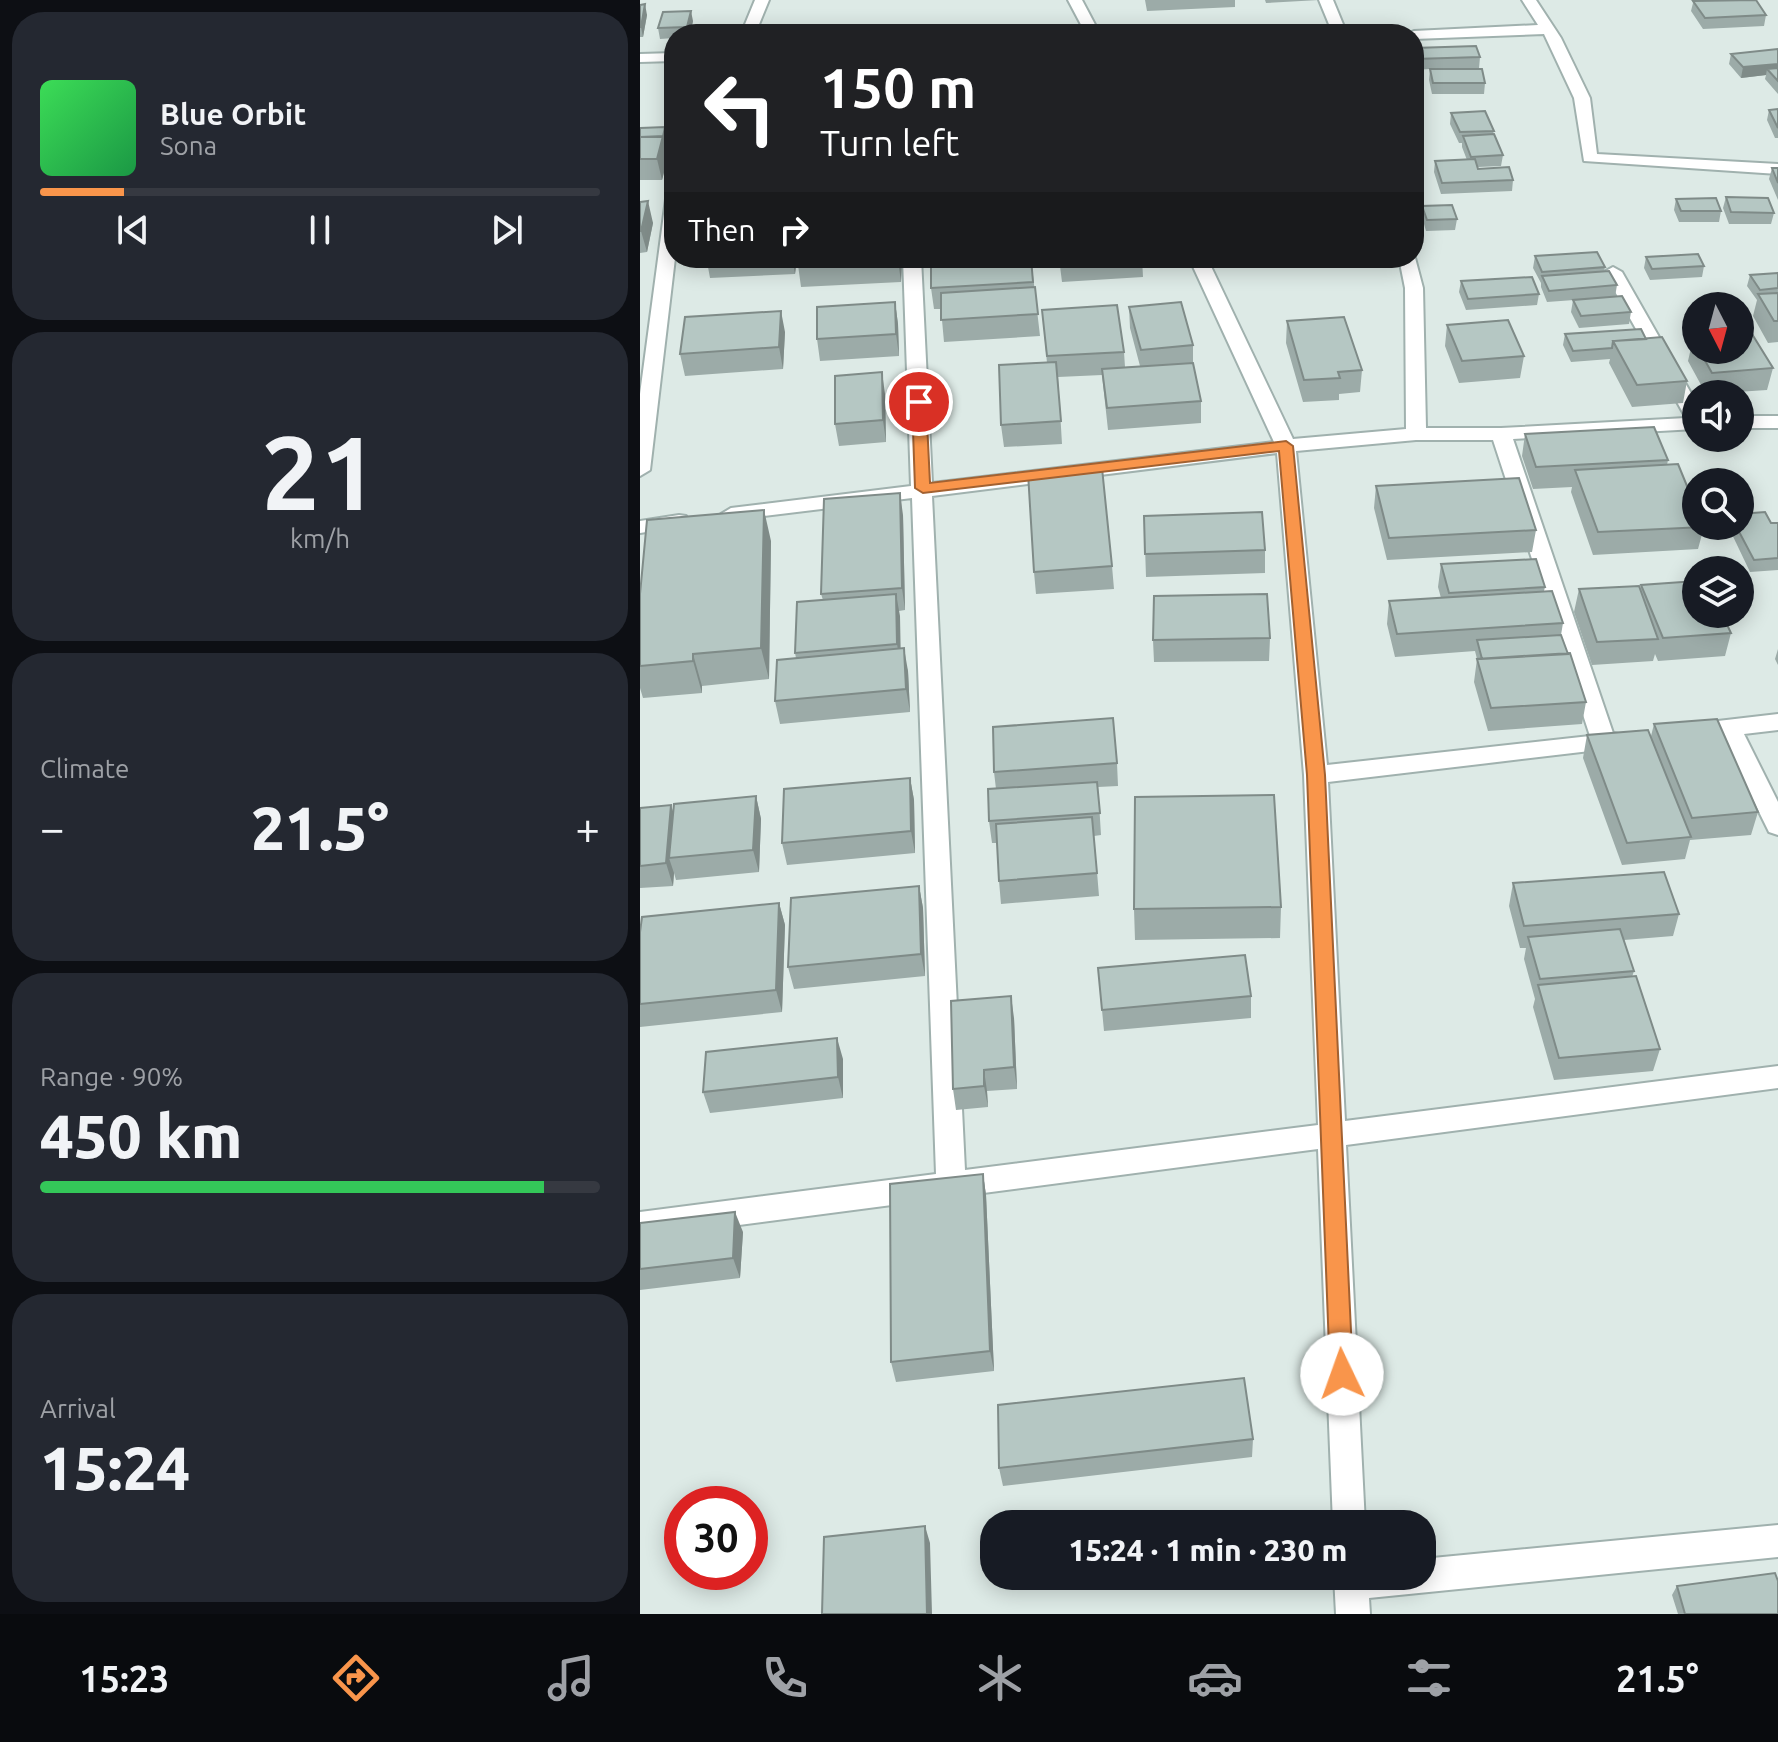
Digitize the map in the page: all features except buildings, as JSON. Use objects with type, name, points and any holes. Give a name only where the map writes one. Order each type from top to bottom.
[{"type":"street","points":[[752,24],[762,0]]},
{"type":"street","points":[[1075,0],[1088,24]]},
{"type":"street","points":[[1326,0],[1336,24]]},
{"type":"street","points":[[1529,0],[1582,98],[1590,158],[1778,169]]},
{"type":"street","points":[[1424,35],[1547,29]]},
{"type":"street","points":[[640,58],[664,57]]},
{"type":"street","points":[[640,470],[646,371],[664,260]]},
{"type":"street","points":[[912,268],[951,1186]]},
{"type":"street","points":[[1203,268],[1286,446],[1316,775],[1348,1510]]},
{"type":"street","points":[[1410,268],[1414,288],[1416,434]]},
{"type":"street","points":[[1613,272],[1682,396]]},
{"type":"street","points":[[640,527],[923,488],[1286,446],[1416,434],[1501,434],[1682,422]]},
{"type":"street","points":[[1754,422],[1778,422]]},
{"type":"street","points":[[1501,434],[1604,742]]},
{"type":"street","points":[[1666,735],[1778,722]]},
{"type":"street","points":[[1729,727],[1778,826]]},
{"type":"street","points":[[1316,775],[1635,739]]},
{"type":"street","points":[[640,1225],[1778,1077]]},
{"type":"street","points":[[1436,1575],[1778,1541]]},
{"type":"route","points":[[919,402],[923,488],[1286,446],[1316,775],[1342,1374]]}]
